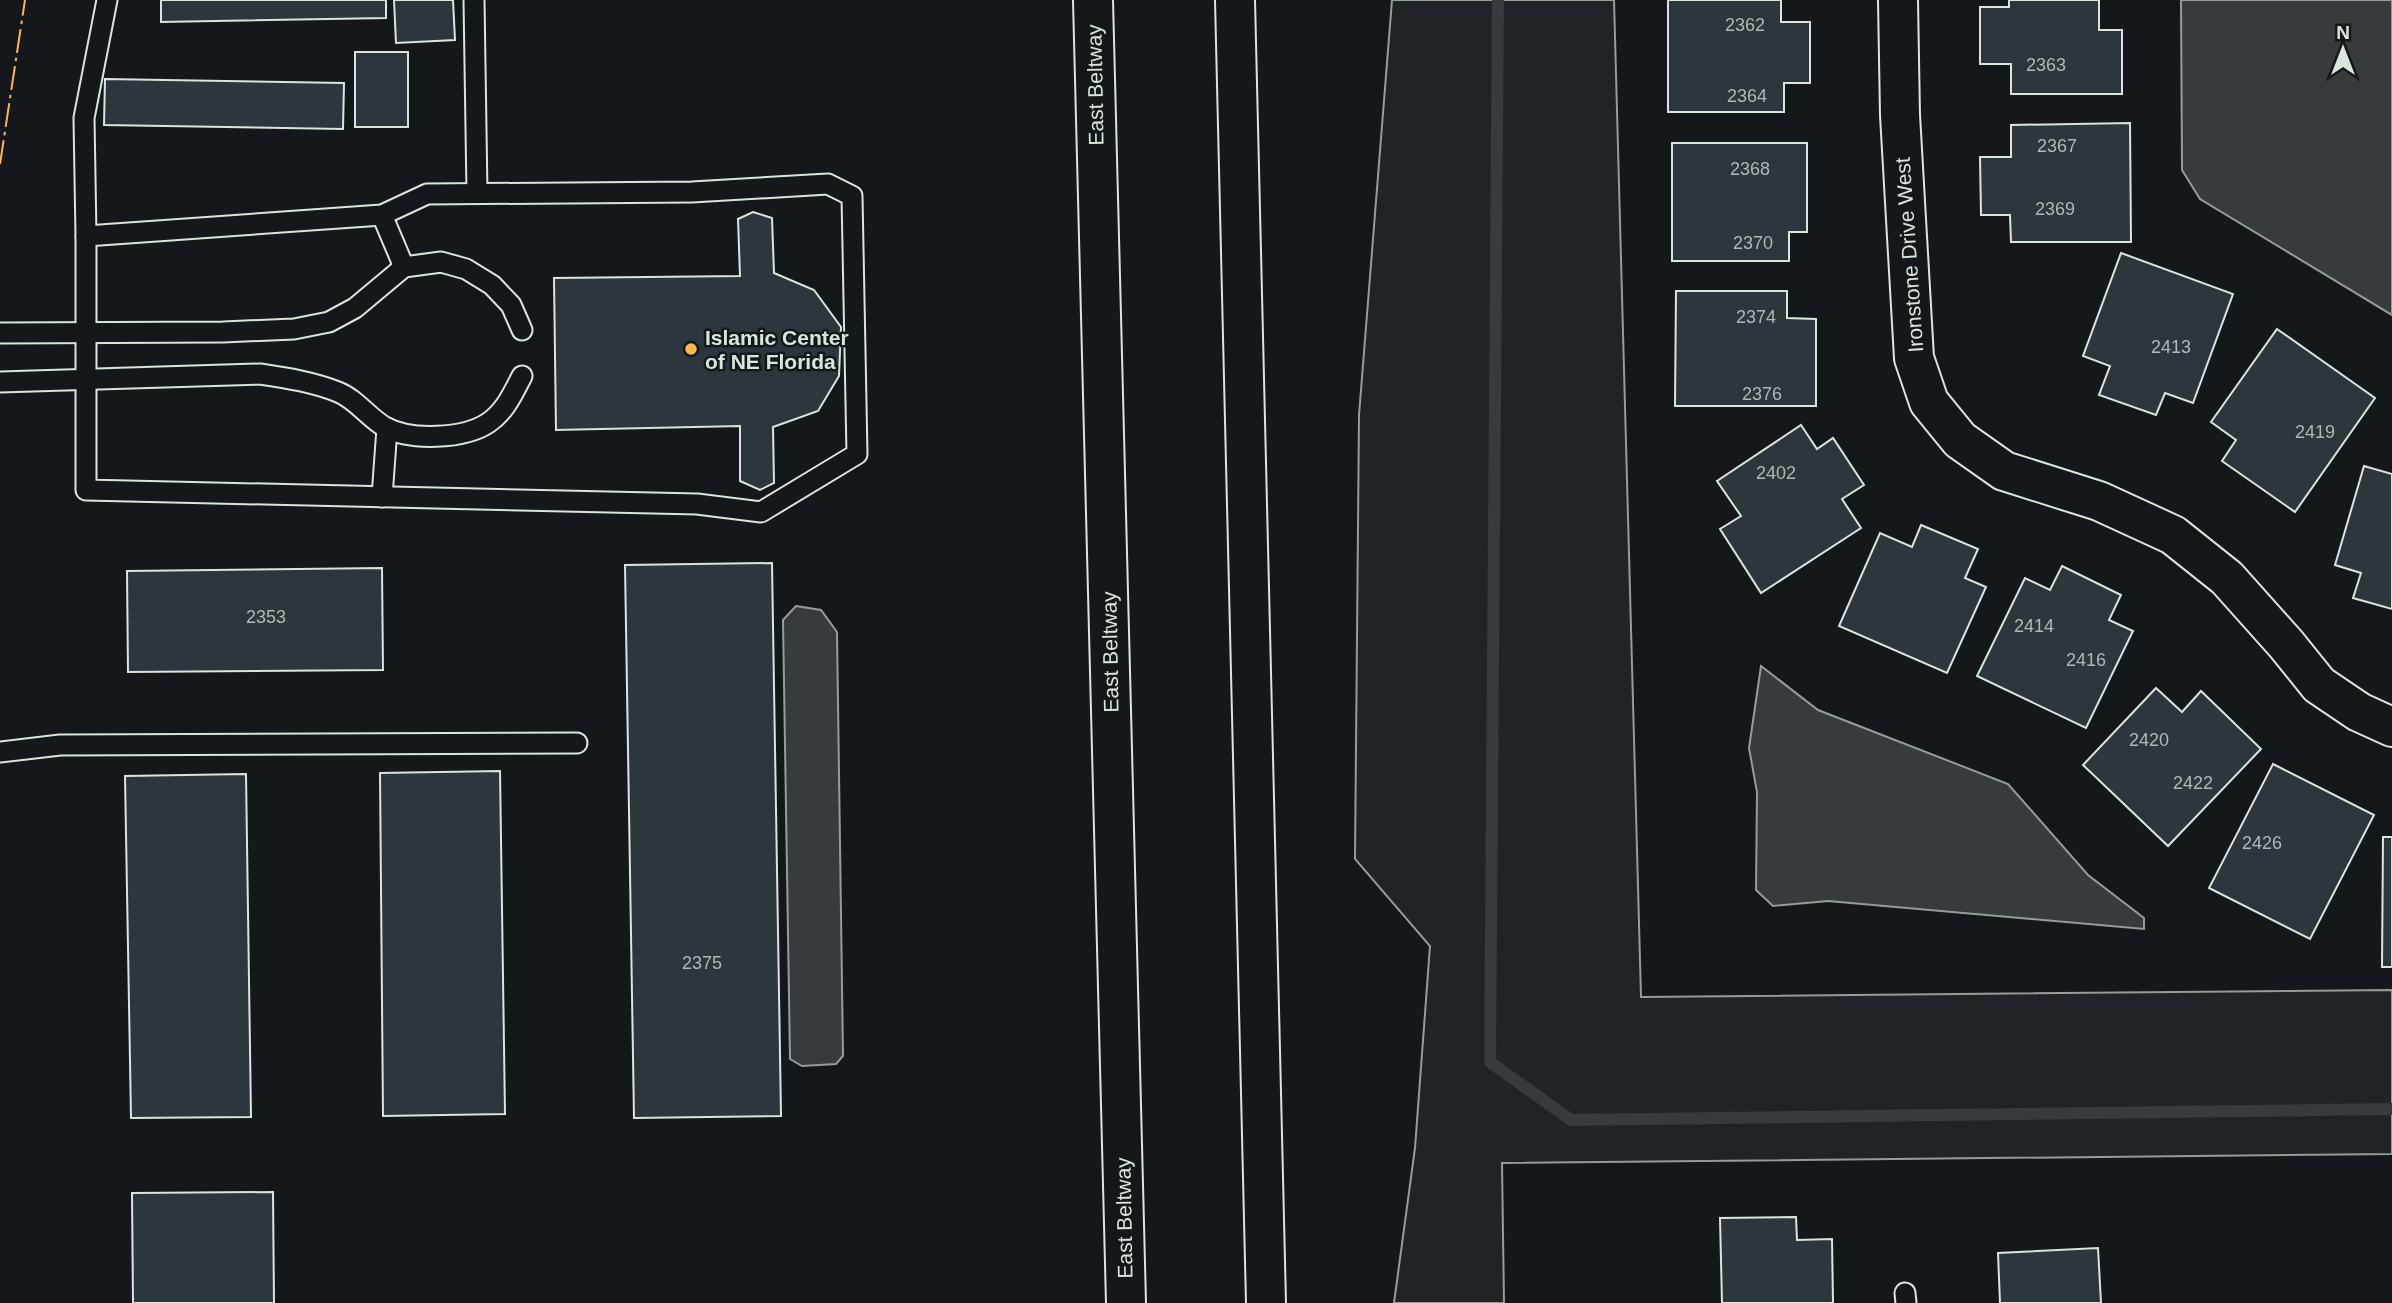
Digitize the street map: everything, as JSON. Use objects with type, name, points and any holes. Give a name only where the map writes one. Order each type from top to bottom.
[{"type":"main road","name":"East Beltway","points":[[1093,0],[1126,1303]]},
{"type":"main road","points":[[1235,0],[1266,1303]]},
{"type":"main road","name":"Ironstone Drive West","points":[[1898,0],[1900,115],[1914,358],[1929,402],[1960,440],[2004,471],[2099,501],[2173,535],[2227,578],[2319,685],[2387,726]]},
{"type":"lane","points":[[86,236],[382,215],[427,194],[692,192],[828,184],[852,196],[857,454],[761,512],[696,504],[86,491],[88,381],[84,118],[107,0]]},
{"type":"lane","points":[[474,0],[477,193]]},
{"type":"lane","points":[[382,215],[404,267]]},
{"type":"lane","points":[[0,333],[223,332],[306,327],[329,322],[355,308],[404,267],[441,262],[466,269],[492,285],[511,305],[523,330]]},
{"type":"lane","points":[[0,382],[260,374],[300,380],[341,393],[387,428],[430,438],[463,434],[488,423],[507,405],[523,376]]},
{"type":"lane","points":[[382,497],[387,428]]},
{"type":"lane","points":[[0,752],[61,745],[577,743]]},
{"type":"shaded area","points":[[1392,0],[1614,0],[1641,997],[2392,990],[2392,1154],[1502,1163],[1504,1303],[1394,1303],[1415,1148],[1430,946],[1355,859],[1359,415]]},
{"type":"shaded area","points":[[2181,0],[2392,0],[2392,315],[2200,199],[2182,170]]},
{"type":"shaded area","points":[[796,606],[821,610],[837,632],[843,1056],[836,1064],[802,1066],[790,1059],[783,620]]},
{"type":"shaded area","points":[[1761,666],[1818,710],[2008,784],[2088,875],[2144,918],[2144,929],[1828,901],[1773,906],[1756,890],[1757,792],[1749,748]]},
{"type":"building","points":[[161,0],[386,0],[386,18],[161,22]]},
{"type":"building","points":[[394,0],[453,0],[455,40],[396,43]]},
{"type":"building","points":[[1668,0],[1781,0],[1781,22],[1810,22],[1810,83],[1784,83],[1784,112],[1668,112]]},
{"type":"building","points":[[2009,0],[2099,0],[2099,30],[2122,30],[2122,94],[2011,94],[2011,64],[1980,64],[1980,7],[2009,7]]},
{"type":"building","points":[[355,52],[408,52],[408,127],[355,127]]},
{"type":"building","points":[[105,79],[344,83],[343,129],[104,125]]},
{"type":"building","points":[[2130,123],[2131,242],[2011,242],[2010,215],[1981,215],[1980,157],[2011,157],[2011,125]]},
{"type":"building","points":[[1672,143],[1807,143],[1807,232],[1789,232],[1789,261],[1672,261]]},
{"type":"building","points":[[753,212],[772,218],[774,273],[814,290],[841,327],[839,376],[818,411],[773,427],[774,483],[760,490],[740,481],[740,426],[556,430],[554,278],[740,276],[738,219]]},
{"type":"building","points":[[2121,253],[2233,294],[2193,403],[2165,393],[2156,415],[2099,395],[2110,366],[2083,356]]},
{"type":"building","points":[[1676,291],[1787,291],[1787,318],[1816,319],[1816,406],[1675,406]]},
{"type":"building","points":[[2277,329],[2375,398],[2295,512],[2222,461],[2236,440],[2211,422]]},
{"type":"building","points":[[1801,425],[1817,449],[1833,438],[1864,485],[1842,499],[1861,528],[1761,593],[1720,529],[1741,516],[1717,481]]},
{"type":"building","points":[[2364,466],[2392,474],[2392,609],[2353,598],[2361,573],[2335,565]]},
{"type":"building","points":[[1921,525],[1978,549],[1965,578],[1986,587],[1947,673],[1839,626],[1880,533],[1912,547]]},
{"type":"building","points":[[772,563],[781,1116],[634,1118],[625,565]]},
{"type":"building","points":[[2062,566],[2121,595],[2109,620],[2133,631],[2086,728],[1977,676],[2025,578],[2050,590]]},
{"type":"building","points":[[382,568],[383,670],[128,672],[127,571]]},
{"type":"building","points":[[2156,688],[2182,712],[2201,691],[2261,749],[2168,846],[2083,765]]},
{"type":"building","points":[[2273,764],[2374,815],[2310,939],[2209,888]]},
{"type":"building","points":[[500,771],[505,1114],[383,1116],[380,773]]},
{"type":"building","points":[[246,774],[251,1117],[131,1118],[125,776]]},
{"type":"building","points":[[2383,837],[2392,837],[2392,967],[2382,967]]},
{"type":"building","points":[[273,1192],[274,1303],[133,1303],[132,1193]]},
{"type":"building","points":[[1796,1217],[1797,1240],[1832,1239],[1833,1303],[1722,1303],[1720,1218]]},
{"type":"building","points":[[2098,1248],[2101,1303],[2000,1303],[1998,1253]]},
{"type":"waterway","points":[[1498,0],[1490,1062],[1571,1120],[2392,1109]]},
{"type":"power","points":[[0,164],[25,0]]},
{"type":"place","name":"Islamic Center of NE Florida","points":[[691,349]]}]
